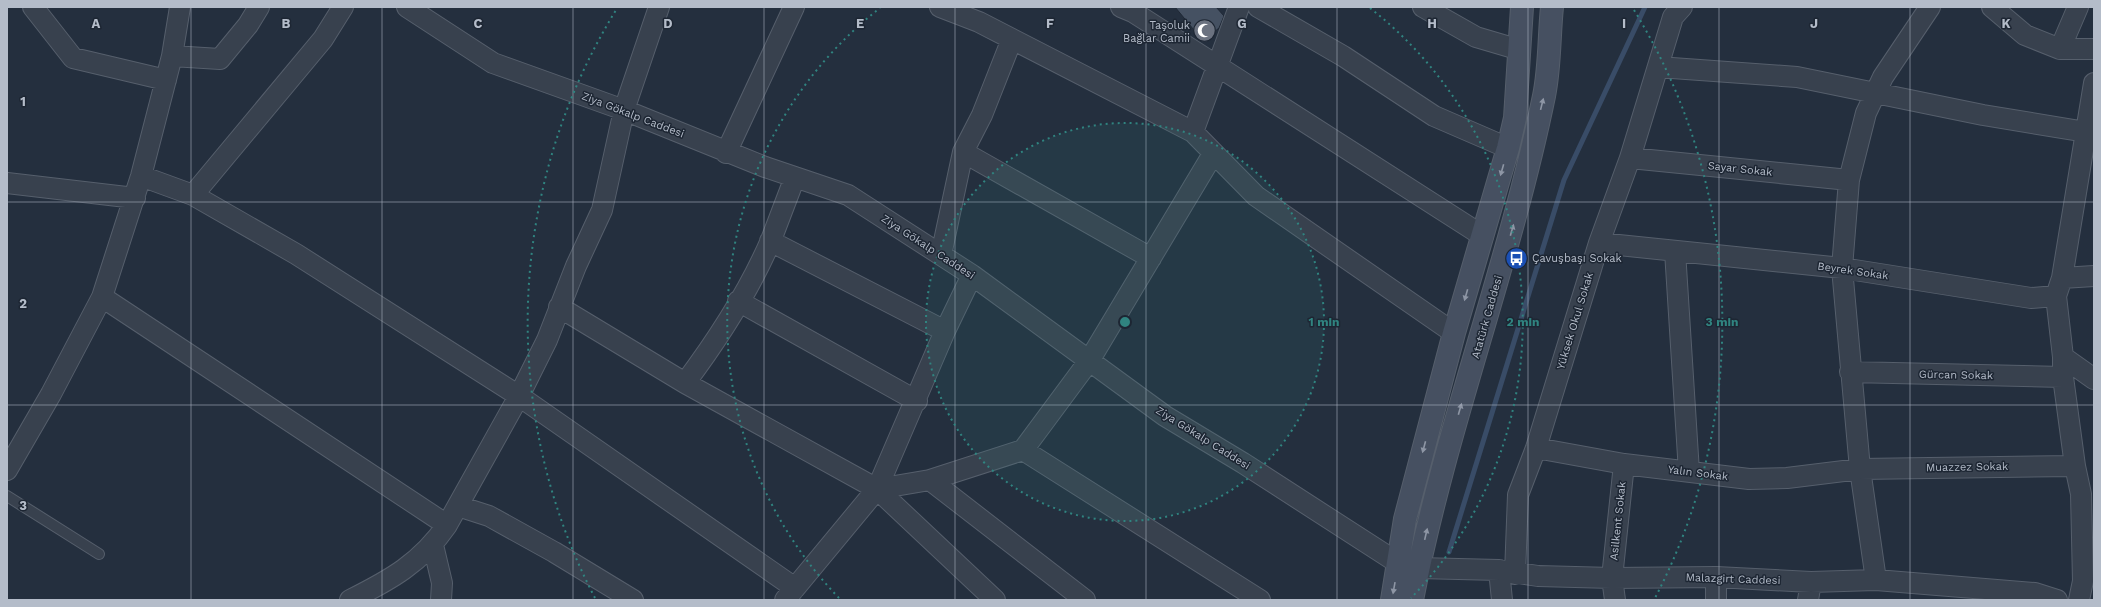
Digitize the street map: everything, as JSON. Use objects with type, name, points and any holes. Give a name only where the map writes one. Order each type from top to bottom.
[{"type":"main road","name":"Atatürk Caddesi","points":[[1412,600],[1405,519],[1454,333],[1508,148],[1515,118],[1522,7]]},
{"type":"main road","name":"Atatürk Caddesi","points":[[1392,600],[1434,500],[1514,223],[1544,94],[1552,7]]},
{"type":"street","points":[[33,7],[74,58],[166,80]]},
{"type":"street","points":[[7,470],[51,394],[102,297],[141,176],[172,56],[180,7]]},
{"type":"street","points":[[172,56],[220,59],[248,25],[259,7]]},
{"type":"street","points":[[193,195],[323,39],[343,7]]},
{"type":"street","name":"Ziya Gökalp Caddesi","points":[[406,7],[493,64],[624,110],[726,153],[848,195],[972,275],[1164,416],[1244,463],[1408,565]]},
{"type":"street","points":[[350,600],[390,580],[433,545],[458,506],[519,396],[547,340],[559,307],[602,210],[624,110],[659,7]]},
{"type":"street","points":[[726,153],[794,7]]},
{"type":"street","points":[[940,7],[983,15],[1012,39],[1193,132],[1256,196],[1454,333]]},
{"type":"street","points":[[1193,132],[1239,7]]},
{"type":"street","points":[[1258,7],[1343,56],[1434,116],[1508,148]]},
{"type":"street","points":[[1423,7],[1476,37],[1520,50]]},
{"type":"street","name":"Yüksek Okul Sokak","points":[[1502,600],[1518,495],[1536,448],[1599,243],[1630,158],[1673,17],[1682,7]]},
{"type":"street","points":[[1876,580],[1860,469],[1850,372],[1842,268],[1850,180],[1866,113],[1875,93],[1883,77],[1930,7]]},
{"type":"street","points":[[1992,7],[2025,35],[2060,49],[2094,49]]},
{"type":"street","points":[[2060,49],[2078,7]]},
{"type":"street","points":[[1129,9],[1483,236]]},
{"type":"street","points":[[941,255],[963,152],[982,115],[1012,39]]},
{"type":"street","points":[[1658,67],[1797,77],[1983,115],[2086,132]]},
{"type":"street","points":[[2079,600],[2083,581],[2087,498],[2074,466],[2063,377],[2059,287],[2094,83]]},
{"type":"street","points":[[963,152],[1151,258]]},
{"type":"street","points":[[877,489],[930,480],[1023,450],[1089,361],[1213,154]]},
{"type":"street","name":"Sayar Sokak","points":[[1630,158],[1850,180]]},
{"type":"street","points":[[141,176],[193,195],[296,254],[519,396],[790,594],[877,489],[917,401],[945,330],[972,275]]},
{"type":"street","points":[[685,383],[714,343],[738,301],[770,241],[795,177]]},
{"type":"street","points":[[7,183],[135,198]]},
{"type":"street","points":[[770,241],[945,330]]},
{"type":"street","name":"Beyrek Sokak","points":[[1599,243],[1842,268],[2031,298],[2094,276]]},
{"type":"street","points":[[1675,251],[1689,472]]},
{"type":"street","points":[[102,297],[446,525]]},
{"type":"street","points":[[738,301],[917,401]]},
{"type":"street","points":[[559,307],[685,383],[877,489],[995,600]]},
{"type":"street","points":[[2063,357],[2094,379]]},
{"type":"street","name":"Gürcan Sokak","points":[[1850,372],[2063,377]]},
{"type":"street","name":"Yalın Sokak","points":[[1536,448],[1624,464],[1749,480],[1787,478],[1860,469]]},
{"type":"street","points":[[1023,450],[1260,600]]},
{"type":"street","name":"Asilkent Sokak","points":[[1615,600],[1612,578],[1624,464]]},
{"type":"street","name":"Muazzez Sokak","points":[[1860,469],[2074,466]]},
{"type":"street","points":[[930,480],[1085,600]]},
{"type":"street","points":[[458,506],[489,516],[608,593],[633,600]]},
{"type":"street","points":[[433,545],[442,583],[441,600]]},
{"type":"street","name":"Malazgirt Caddesi","points":[[1408,565],[1612,578],[1716,577],[1810,591],[1876,580],[2035,593],[2058,600]]},
{"type":"street","points":[[1716,577],[1716,600]]},
{"type":"lane","points":[[7,496],[99,554]]},
{"type":"building","name":"Taşoluk Bağlar Camii","points":[[1175,7],[1216,7],[1224,16],[1219,28],[1203,41]]},
{"type":"waterway","points":[[1449,552],[1564,180],[1645,7]]},
{"type":"place","name":"Taşoluk Bağlar Camii","points":[[1205,31]]},
{"type":"place","name":"Çavuşbaşı Sokak","points":[[1516,258]]}]
